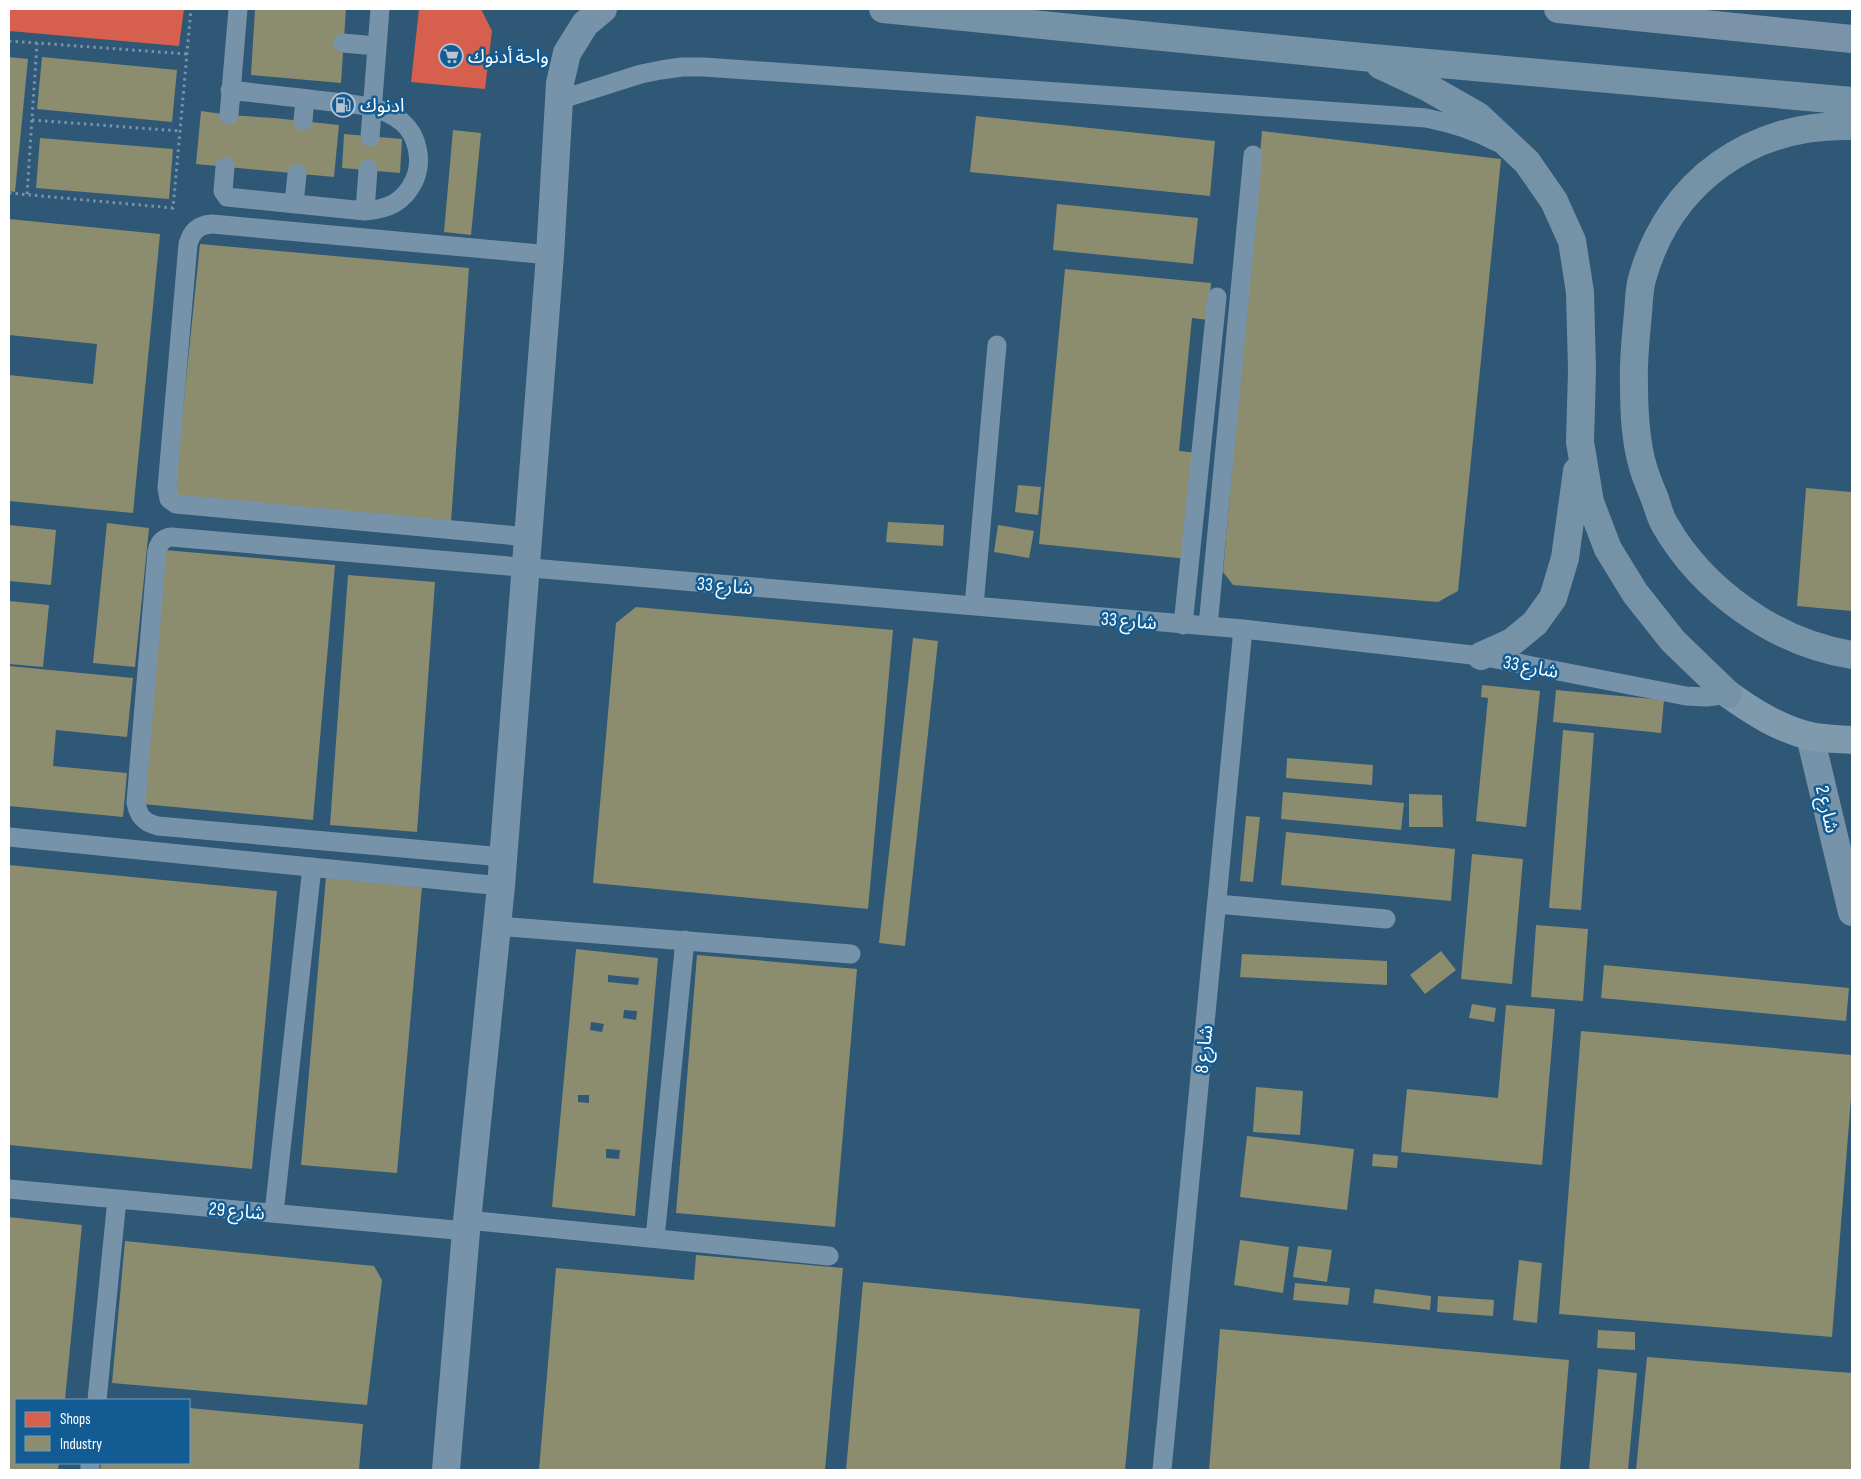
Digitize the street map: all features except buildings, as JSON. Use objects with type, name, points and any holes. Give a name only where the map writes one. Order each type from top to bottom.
[{"type":"highway","points":[[1558,9],[1852,39]]},
{"type":"main road","points":[[883,9],[1362,57],[1852,101]]},
{"type":"main road","points":[[1362,57],[1427,87],[1478,116],[1527,162],[1554,201],[1572,241],[1580,292],[1582,370],[1580,442],[1565,558],[1553,598],[1535,623],[1512,642],[1481,656]]},
{"type":"main road","points":[[1852,126],[1797,130],[1754,144],[1714,168],[1681,199],[1656,238],[1641,280],[1634,364],[1634,418],[1643,466],[1664,524],[1697,570],[1740,608],[1789,636],[1852,655]]},
{"type":"main road","points":[[1580,442],[1590,502],[1608,549],[1635,593],[1673,641],[1728,694]]},
{"type":"street","points":[[446,1470],[467,1225],[498,926],[550,255],[560,83],[566,54],[585,24],[603,9]]},
{"type":"street","points":[[1728,694],[1759,715],[1792,730],[1810,736],[1852,740]]},
{"type":"street","name":"شارع 2","points":[[1810,736],[1852,912]]},
{"type":"lane","points":[[229,115],[230,90],[244,34],[238,9]]},
{"type":"lane","points":[[370,137],[380,9]]},
{"type":"lane","points":[[344,43],[376,46]]},
{"type":"lane","points":[[559,100],[654,71],[682,67],[704,67],[1426,118],[1453,123],[1480,133],[1504,146],[1527,162]]},
{"type":"lane","points":[[225,167],[223,191],[227,197],[365,211],[381,210],[396,204],[407,193],[415,179],[419,164],[417,148],[412,133],[401,121],[371,107],[230,90]]},
{"type":"lane","points":[[303,121],[305,99]]},
{"type":"lane","points":[[1208,626],[1252,155]]},
{"type":"lane","points":[[365,211],[368,169]]},
{"type":"lane","points":[[294,204],[297,174]]},
{"type":"lane","points":[[528,537],[176,504],[169,500],[167,488],[188,244],[196,229],[212,224],[550,255]]},
{"type":"lane","points":[[1183,624],[1217,297]]},
{"type":"lane","points":[[974,606],[997,344]]},
{"type":"lane","name":"شارع 33","points":[[503,857],[158,826],[150,824],[140,816],[136,802],[157,551],[160,543],[171,537],[526,569],[1243,628],[1481,656],[1662,693],[1707,697],[1728,694]]},
{"type":"lane","name":"شارع 8","points":[[1162,1470],[1243,628]]},
{"type":"lane","points":[[9,837],[501,886]]},
{"type":"lane","points":[[274,1213],[312,867]]},
{"type":"lane","points":[[1217,904],[1386,919]]},
{"type":"lane","points":[[498,926],[851,954]]},
{"type":"lane","points":[[656,1238],[685,940]]},
{"type":"lane","name":"شارع 29","points":[[9,1189],[274,1213],[656,1238],[829,1256]]},
{"type":"lane","points":[[97,1399],[117,1199]]},
{"type":"path","points":[[9,192],[173,208],[192,9]]},
{"type":"path","points":[[9,41],[187,54]]},
{"type":"path","points":[[27,194],[37,43]]},
{"type":"path","points":[[32,120],[180,131]]},
{"type":"place","name":"واحة أدنوك","points":[[451,56]]},
{"type":"place","name":"ادنوك","points":[[343,105]]}]
